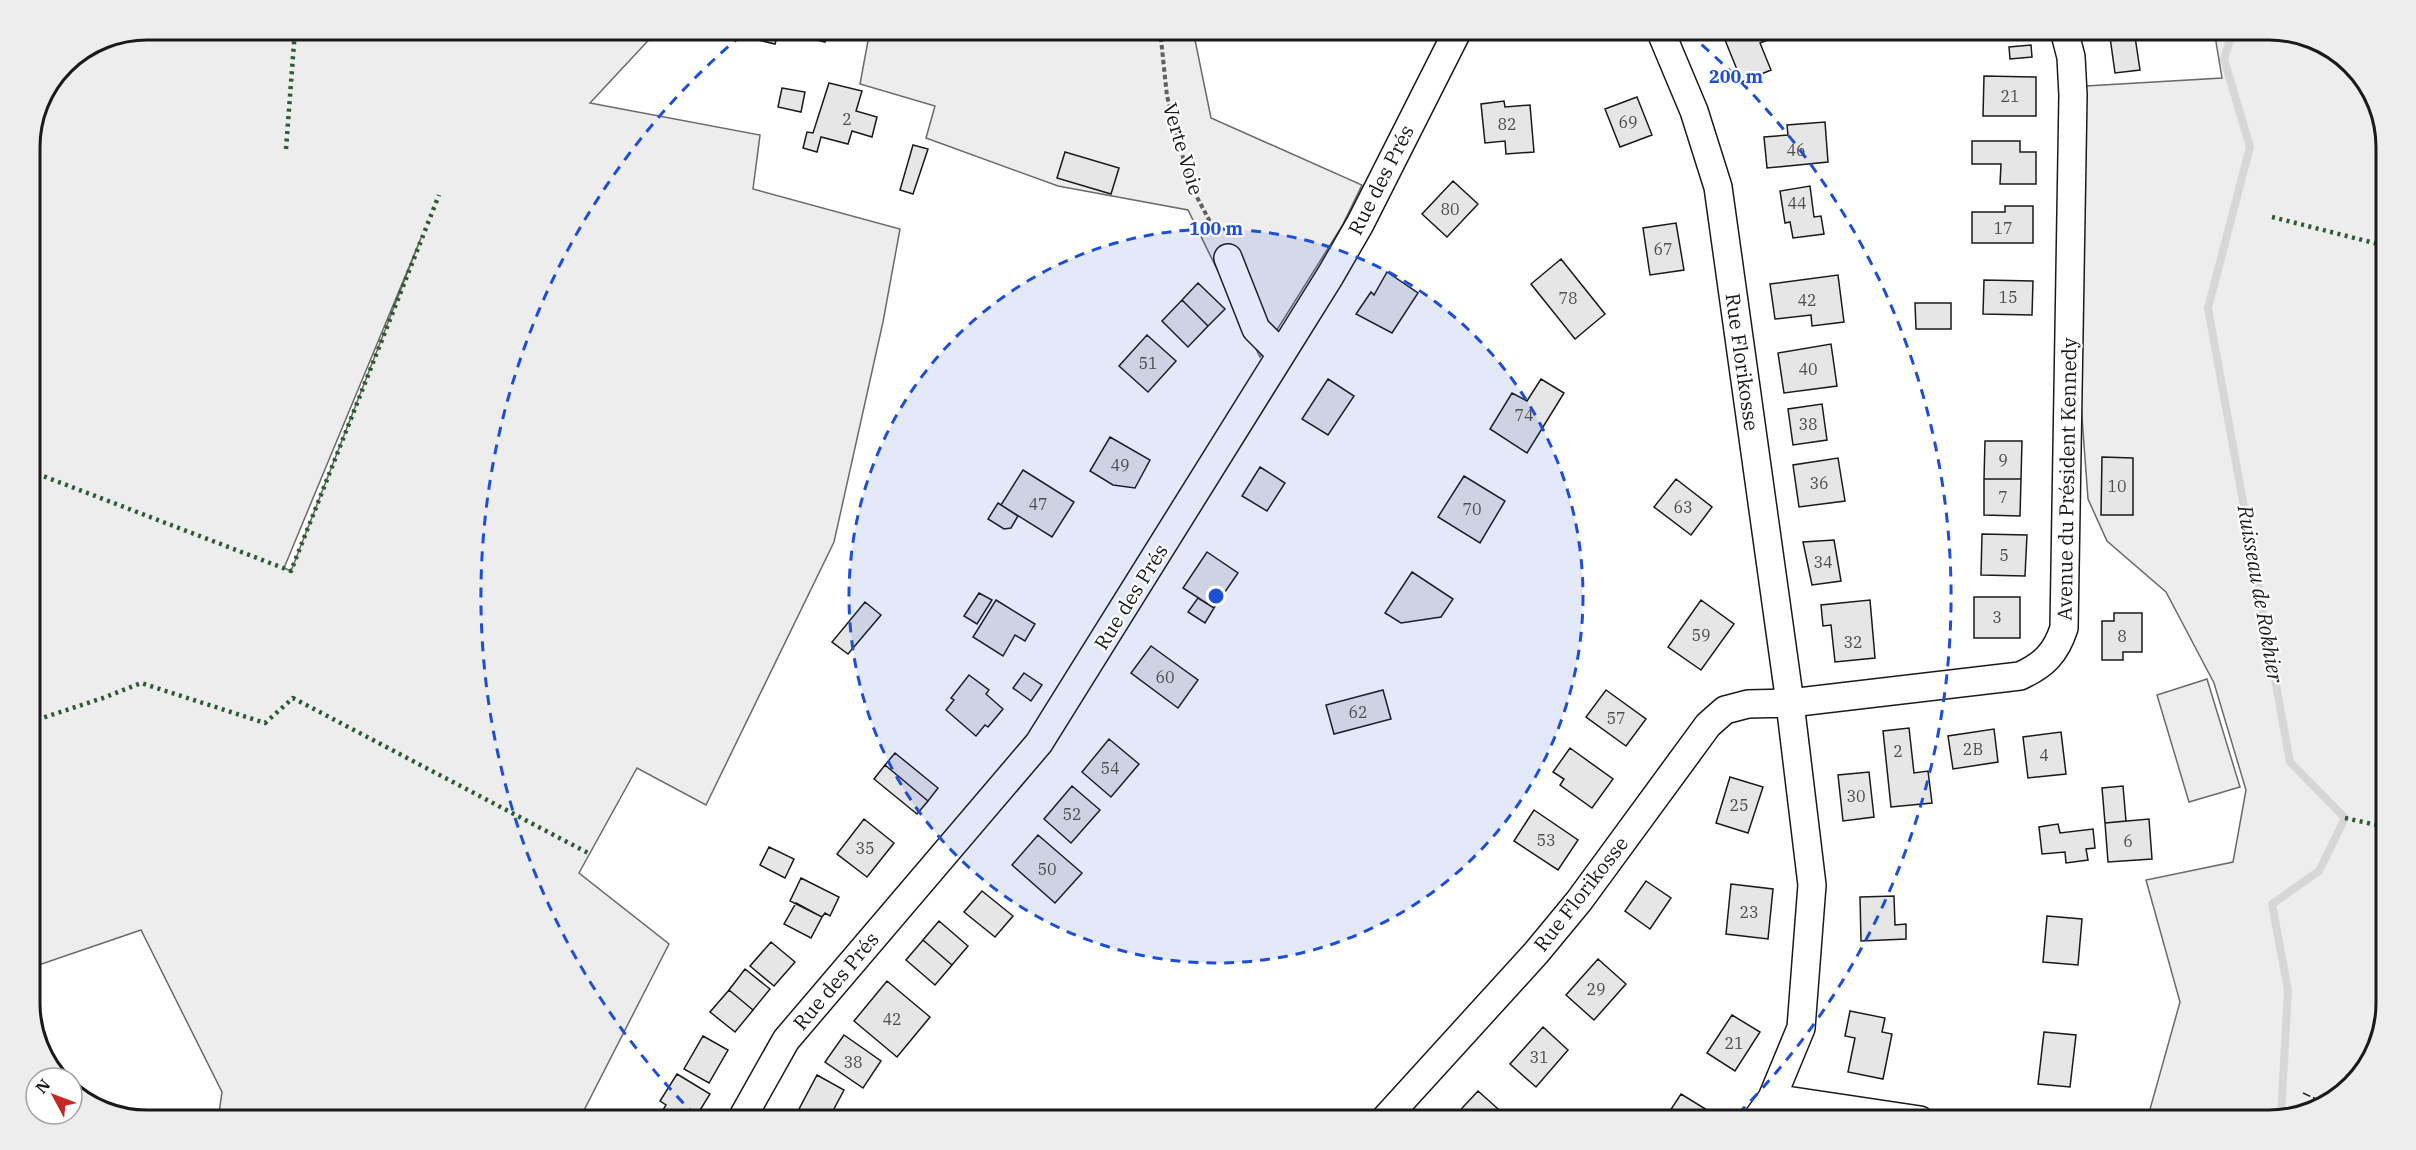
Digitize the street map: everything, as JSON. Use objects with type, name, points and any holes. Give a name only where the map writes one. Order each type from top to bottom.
[{"type":"street","name":"Rue des Prés","points":[[747,1110],[786,1040],[1039,743],[1360,224],[1453,40]]},
{"type":"street","name":"Rue Florikosse","points":[[1664,40],[1694,111],[1718,187],[1790,703],[1812,885],[1801,1028],[1772,1098],[1763,1110]]},
{"type":"street","name":"Avenue du Président Kennedy","points":[[1790,703],[2020,676],[2048,660],[2059,643],[2064,628],[2073,95],[2071,57],[2067,40]]},
{"type":"street","points":[[1228,258],[1256,329],[1281,354]]},
{"type":"street","name":"Rue Florikosse","points":[[1393,1110],[1536,953],[1579,901],[1708,725],[1725,710],[1748,705],[1790,703]]},
{"type":"street","points":[[1772,1098],[1853,1110]]},
{"type":"path","name":"Verte Voie","points":[[1161,41],[1167,96],[1190,184],[1228,258]]},
{"type":"shaded area","points":[[2216,40],[2269,40],[2303,46],[2328,59],[2349,77],[2364,100],[2373,127],[2375,140],[2376,1003],[2370,1037],[2357,1062],[2339,1083],[2310,1101],[2283,1109],[2269,1110],[2150,1110],[2180,1002],[2146,880],[2233,862],[2246,790],[2214,683],[2166,592],[2107,541],[2088,499],[2078,363],[2086,86],[2222,78]]},
{"type":"shaded area","points":[[140,41],[648,41],[590,103],[760,135],[753,189],[900,229],[883,322],[834,542],[706,805],[637,768],[579,873],[669,944],[584,1110],[219,1110],[222,1092],[141,930],[41,964],[41,133],[55,94],[77,67],[106,49]],"holes":[[[421,238],[291,571],[284,568]]]},
{"type":"shaded area","points":[[868,41],[1195,41],[1211,118],[1362,185],[1342,226],[1260,357],[1188,210],[1058,186],[926,138],[935,106],[860,84]]},
{"type":"shaded area","points":[[2207,679],[2240,787],[2189,802],[2157,695]]},
{"type":"building","points":[[1725,40],[1767,40],[1760,43],[1771,70],[1742,82]]},
{"type":"building","points":[[2110,40],[2136,40],[2140,70],[2115,73]]},
{"type":"building","points":[[761,41],[776,41],[775,44]]},
{"type":"building","points":[[2031,45],[2032,57],[2010,59],[2009,47]]},
{"type":"building","points":[[1984,76],[2036,77],[2036,116],[1983,116]]},
{"type":"building","points":[[829,83],[862,91],[856,111],[877,117],[872,137],[852,131],[848,144],[821,137],[817,152],[803,148],[807,132],[813,133]]},
{"type":"building","points":[[782,88],[805,92],[801,112],[778,107]]},
{"type":"building","points":[[1637,97],[1652,135],[1620,147],[1605,109]]},
{"type":"building","points":[[1504,101],[1505,107],[1530,105],[1534,152],[1506,154],[1505,141],[1485,143],[1481,104]]},
{"type":"building","points":[[1825,122],[1828,162],[1767,168],[1764,137],[1788,135],[1787,125]]},
{"type":"building","points":[[1972,141],[2020,141],[2020,152],[2036,152],[2036,184],[2000,184],[2001,164],[1972,164]]},
{"type":"building","points":[[913,145],[928,149],[913,194],[900,190]]},
{"type":"building","points":[[1065,152],[1119,168],[1111,194],[1057,178]]},
{"type":"building","points":[[1453,181],[1478,204],[1447,237],[1422,214]]},
{"type":"building","points":[[1810,186],[1814,217],[1821,216],[1824,234],[1793,238],[1790,222],[1785,223],[1780,191]]},
{"type":"building","points":[[2005,206],[2033,206],[2033,243],[1972,243],[1972,212],[2005,212]]},
{"type":"building","points":[[1676,223],[1684,270],[1650,275],[1643,228]]},
{"type":"building","points":[[1561,259],[1605,314],[1575,339],[1531,284]]},
{"type":"building","points":[[1387,272],[1418,293],[1392,333],[1356,314],[1371,292],[1374,295]]},
{"type":"building","points":[[1838,275],[1844,322],[1812,326],[1811,315],[1775,319],[1770,284]]},
{"type":"building","points":[[1984,280],[2033,281],[2032,315],[1983,314]]},
{"type":"building","points":[[1198,283],[1225,309],[1208,326],[1182,300]]},
{"type":"building","points":[[1182,300],[1208,326],[1188,347],[1162,321]]},
{"type":"building","points":[[1915,303],[1951,303],[1951,329],[1916,329]]},
{"type":"building","points":[[1147,335],[1176,361],[1148,392],[1119,366]]},
{"type":"building","points":[[1831,344],[1837,386],[1784,393],[1778,353]]},
{"type":"building","points":[[1328,379],[1354,396],[1328,435],[1302,419]]},
{"type":"building","points":[[1541,379],[1564,393],[1527,453],[1490,429],[1512,393],[1527,401]]},
{"type":"building","points":[[1822,404],[1827,440],[1793,445],[1788,409]]},
{"type":"building","points":[[1110,437],[1150,460],[1135,488],[1113,485],[1090,471]]},
{"type":"building","points":[[1985,441],[2022,441],[2021,479],[1984,479]]},
{"type":"building","points":[[2102,457],[2133,458],[2133,515],[2101,515]]},
{"type":"building","points":[[1838,458],[1845,501],[1799,507],[1793,465]]},
{"type":"building","points":[[1260,467],[1285,483],[1267,511],[1242,496]]},
{"type":"building","points":[[1023,470],[1074,502],[1052,537],[1001,505]]},
{"type":"building","points":[[1464,476],[1505,501],[1480,543],[1438,517]]},
{"type":"building","points":[[1676,479],[1712,507],[1691,535],[1654,507]]},
{"type":"building","points":[[1984,479],[2021,479],[2020,516],[1984,515]]},
{"type":"building","points":[[998,503],[1018,516],[1011,528],[1004,529],[988,519]]},
{"type":"building","points":[[1982,534],[2027,535],[2025,576],[1981,575]]},
{"type":"building","points":[[1834,540],[1841,581],[1812,585],[1803,542]]},
{"type":"building","points":[[1207,552],[1238,573],[1214,608],[1183,588]]},
{"type":"building","points":[[1412,572],[1453,599],[1441,617],[1401,623],[1385,613]]},
{"type":"building","points":[[979,593],[992,600],[977,624],[964,616]]},
{"type":"building","points":[[1974,597],[2020,597],[2020,638],[1974,638]]},
{"type":"building","points":[[1198,598],[1214,608],[1205,623],[1188,612]]},
{"type":"building","points":[[996,600],[1035,624],[1025,641],[1015,635],[1003,656],[973,637]]},
{"type":"building","points":[[1701,600],[1734,624],[1701,670],[1668,647]]},
{"type":"building","points":[[1870,600],[1875,658],[1835,662],[1831,625],[1823,626],[1821,605]]},
{"type":"building","points":[[865,602],[881,615],[848,654],[832,642]]},
{"type":"building","points":[[2114,613],[2142,613],[2142,652],[2123,652],[2123,660],[2102,660],[2102,621],[2114,621]]},
{"type":"building","points":[[1151,646],[1198,680],[1178,708],[1131,673]]},
{"type":"building","points":[[1024,673],[1042,685],[1031,701],[1013,688]]},
{"type":"building","points":[[969,675],[989,690],[986,694],[1003,709],[988,727],[985,725],[976,736],[946,710],[954,700],[951,698]]},
{"type":"building","points":[[1383,690],[1391,719],[1334,734],[1326,705]]},
{"type":"building","points":[[1606,690],[1646,719],[1626,746],[1586,717]]},
{"type":"building","points":[[1909,728],[1914,773],[1928,771],[1932,803],[1891,807],[1883,731]]},
{"type":"building","points":[[1994,729],[1998,762],[1953,769],[1948,736]]},
{"type":"building","points":[[2061,732],[2066,774],[2028,778],[2023,737]]},
{"type":"building","points":[[1109,739],[1139,764],[1111,797],[1082,772]]},
{"type":"building","points":[[1570,748],[1613,779],[1592,808],[1560,785],[1564,779],[1553,772]]},
{"type":"building","points":[[895,753],[938,788],[928,801],[885,765]]},
{"type":"building","points":[[885,765],[928,801],[917,814],[874,779]]},
{"type":"building","points":[[1869,772],[1874,817],[1843,821],[1838,775]]},
{"type":"building","points":[[1730,777],[1763,787],[1748,833],[1716,823]]},
{"type":"building","points":[[1072,786],[1100,810],[1071,843],[1044,819]]},
{"type":"building","points":[[2123,786],[2126,821],[2105,823],[2102,788]]},
{"type":"building","points":[[1534,810],[1578,840],[1558,870],[1514,841]]},
{"type":"building","points":[[864,819],[894,843],[867,877],[837,854]]},
{"type":"building","points":[[2149,819],[2152,859],[2108,862],[2105,823]]},
{"type":"building","points":[[2058,824],[2060,833],[2093,829],[2095,848],[2086,849],[2088,860],[2066,863],[2065,852],[2042,854],[2039,827]]},
{"type":"building","points":[[1038,835],[1082,873],[1055,903],[1012,865]]},
{"type":"building","points":[[769,847],[794,859],[785,878],[760,865]]},
{"type":"building","points":[[801,878],[839,897],[830,916],[825,913],[822,917],[790,901]]},
{"type":"building","points":[[1646,881],[1671,898],[1650,929],[1625,911]]},
{"type":"building","points":[[1731,884],[1773,889],[1768,939],[1726,934]]},
{"type":"building","points":[[982,891],[1013,916],[995,937],[964,912]]},
{"type":"building","points":[[1894,896],[1895,925],[1906,924],[1906,939],[1861,941],[1860,897]]},
{"type":"building","points":[[796,903],[822,917],[811,938],[784,924]]},
{"type":"building","points":[[2047,916],[2082,919],[2078,965],[2043,962]]},
{"type":"building","points":[[939,921],[968,946],[952,965],[923,940]]},
{"type":"building","points":[[923,940],[952,965],[935,985],[906,960]]},
{"type":"building","points":[[771,942],[795,962],[774,986],[750,966]]},
{"type":"building","points":[[1598,959],[1626,984],[1594,1020],[1566,995]]},
{"type":"building","points":[[745,969],[770,989],[753,1010],[729,990]]},
{"type":"building","points":[[887,981],[930,1017],[897,1057],[854,1021]]},
{"type":"building","points":[[729,990],[753,1010],[735,1032],[710,1012]]},
{"type":"building","points":[[1850,1011],[1885,1018],[1882,1032],[1892,1034],[1883,1079],[1848,1072],[1855,1038],[1845,1036]]},
{"type":"building","points":[[1732,1015],[1760,1032],[1735,1071],[1707,1053]]},
{"type":"building","points":[[1543,1027],[1568,1050],[1536,1087],[1510,1064]]},
{"type":"building","points":[[2044,1032],[2076,1035],[2070,1087],[2038,1084]]},
{"type":"building","points":[[844,1035],[881,1061],[863,1088],[825,1062]]},
{"type":"building","points":[[703,1036],[728,1050],[709,1083],[684,1069]]},
{"type":"building","points":[[677,1074],[710,1094],[700,1110],[663,1110],[666,1105],[660,1101]]},
{"type":"building","points":[[817,1075],[844,1090],[833,1110],[799,1110]]},
{"type":"building","points":[[1478,1091],[1499,1110],[1460,1110]]},
{"type":"building","points":[[1681,1094],[1707,1110],[1671,1110]]},
{"type":"waterway","name":"Ruisseau de Rokhier","points":[[2230,40],[2224,59],[2250,147],[2208,308],[2290,762],[2345,818],[2319,871],[2272,904],[2288,990],[2281,1109]]},
{"type":"hedge","points":[[286,149],[294,41]]},
{"type":"hedge","points":[[41,475],[291,571],[439,195]]},
{"type":"hedge","points":[[2272,217],[2375,243]]},
{"type":"hedge","points":[[41,718],[141,683],[265,723],[293,698],[590,854]]},
{"type":"hedge","points":[[2345,818],[2376,825]]},
{"type":"fence","points":[[2303,1093],[2315,1098]]}]
